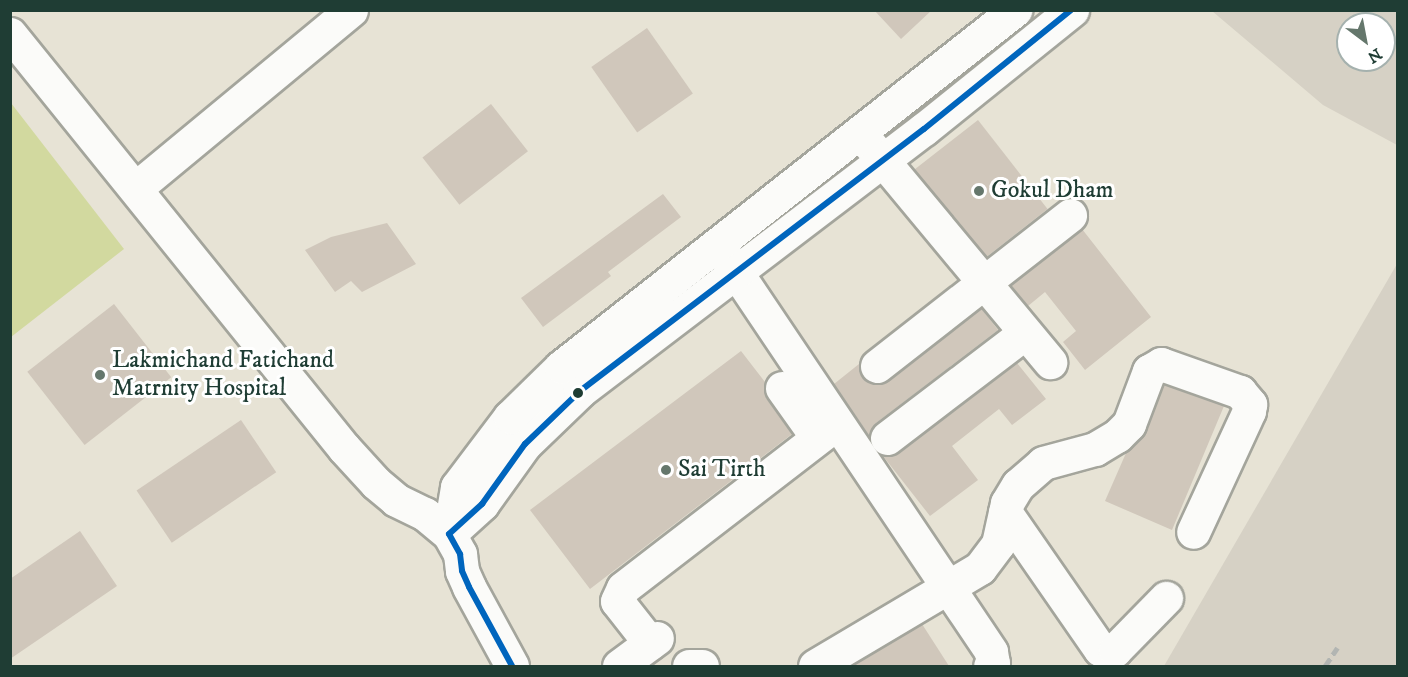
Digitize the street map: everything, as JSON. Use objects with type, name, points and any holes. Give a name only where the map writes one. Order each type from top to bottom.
[{"type":"street","points":[[136,188],[351,10]]},
{"type":"street","points":[[449,534],[482,504],[570,379],[717,244],[1015,10]]},
{"type":"street","points":[[570,379],[736,272],[924,129],[1072,10]]},
{"type":"street","points":[[10,34],[344,448],[389,494],[425,514],[449,534],[460,554],[469,587],[509,665]]},
{"type":"street","points":[[901,101],[924,129]]},
{"type":"street","points":[[860,133],[1050,362]]},
{"type":"street","points":[[877,366],[1070,215]]},
{"type":"street","points":[[717,244],[736,272],[827,430],[948,587],[991,652],[993,663],[990,666]]},
{"type":"street","points":[[887,438],[1026,333]]},
{"type":"street","points":[[815,666],[980,568],[998,544],[1006,503],[1018,484],[1043,463],[1095,449],[1117,436],[1130,424],[1149,371],[1161,364],[1169,364],[1239,392],[1250,404],[1249,411],[1193,532]]},
{"type":"street","points":[[782,388],[827,430]]},
{"type":"street","points":[[619,666],[653,641],[617,601],[622,588],[827,430]]},
{"type":"street","points":[[1005,512],[1100,649],[1115,650],[1166,598]]},
{"type":"street","points":[[689,666],[697,664],[702,666]]},
{"type":"shaded area","points":[[1212,11],[1397,11],[1397,145],[1323,105]]},
{"type":"shaded area","points":[[1397,264],[1397,666],[1164,666]]},
{"type":"green space","points":[[11,103],[124,249],[11,337]]},
{"type":"building","points":[[874,10],[932,10],[901,39]]},
{"type":"building","points":[[647,28],[693,94],[637,133],[591,67]]},
{"type":"building","points":[[491,104],[528,151],[459,205],[422,158]]},
{"type":"building","name":"Gokul Dham","points":[[978,120],[1048,209],[984,259],[914,170]]},
{"type":"building","points":[[663,194],[681,217],[608,272],[611,276],[543,327],[521,298]]},
{"type":"building","points":[[387,223],[416,264],[362,292],[351,281],[335,292],[305,250],[331,237]]},
{"type":"building","points":[[1082,229],[1151,317],[1085,370],[1063,342],[1076,331],[1045,292],[1028,306],[1011,285]]},
{"type":"building","name":"Lakmichand Fatichand Matrnity Hospital","points":[[114,304],[171,377],[85,445],[27,372]]},
{"type":"building","points":[[981,308],[998,330],[876,423],[869,436],[834,384],[859,364],[862,377],[869,383],[879,385],[888,381]]},
{"type":"building","name":"Sai Tirth","points":[[741,351],[765,382],[766,398],[792,434],[590,589],[530,510]]},
{"type":"building","points":[[1017,363],[1046,399],[1012,425],[999,409],[952,446],[978,480],[930,516],[883,456],[898,453]]},
{"type":"building","points":[[1164,385],[1224,406],[1172,530],[1105,501],[1126,453],[1146,431]]},
{"type":"building","points":[[241,420],[276,472],[172,543],[137,490]]},
{"type":"building","points":[[80,531],[117,586],[10,659],[10,579]]},
{"type":"building","points":[[922,624],[949,666],[851,666]]},
{"type":"railway","points":[[1325,666],[1337,648]]},
{"type":"transit line","points":[[449,534],[482,504],[525,444],[580,391],[924,129],[1071,10]]},
{"type":"transit line","points":[[449,534],[460,554],[462,571],[469,587],[512,666]]},
{"type":"place","name":"Gokul Dham","points":[[979,191]]},
{"type":"place","name":"Lakmichand Fatichand Matrnity Hospital","points":[[100,375]]},
{"type":"place","name":"Sai Tirth","points":[[666,470]]}]
